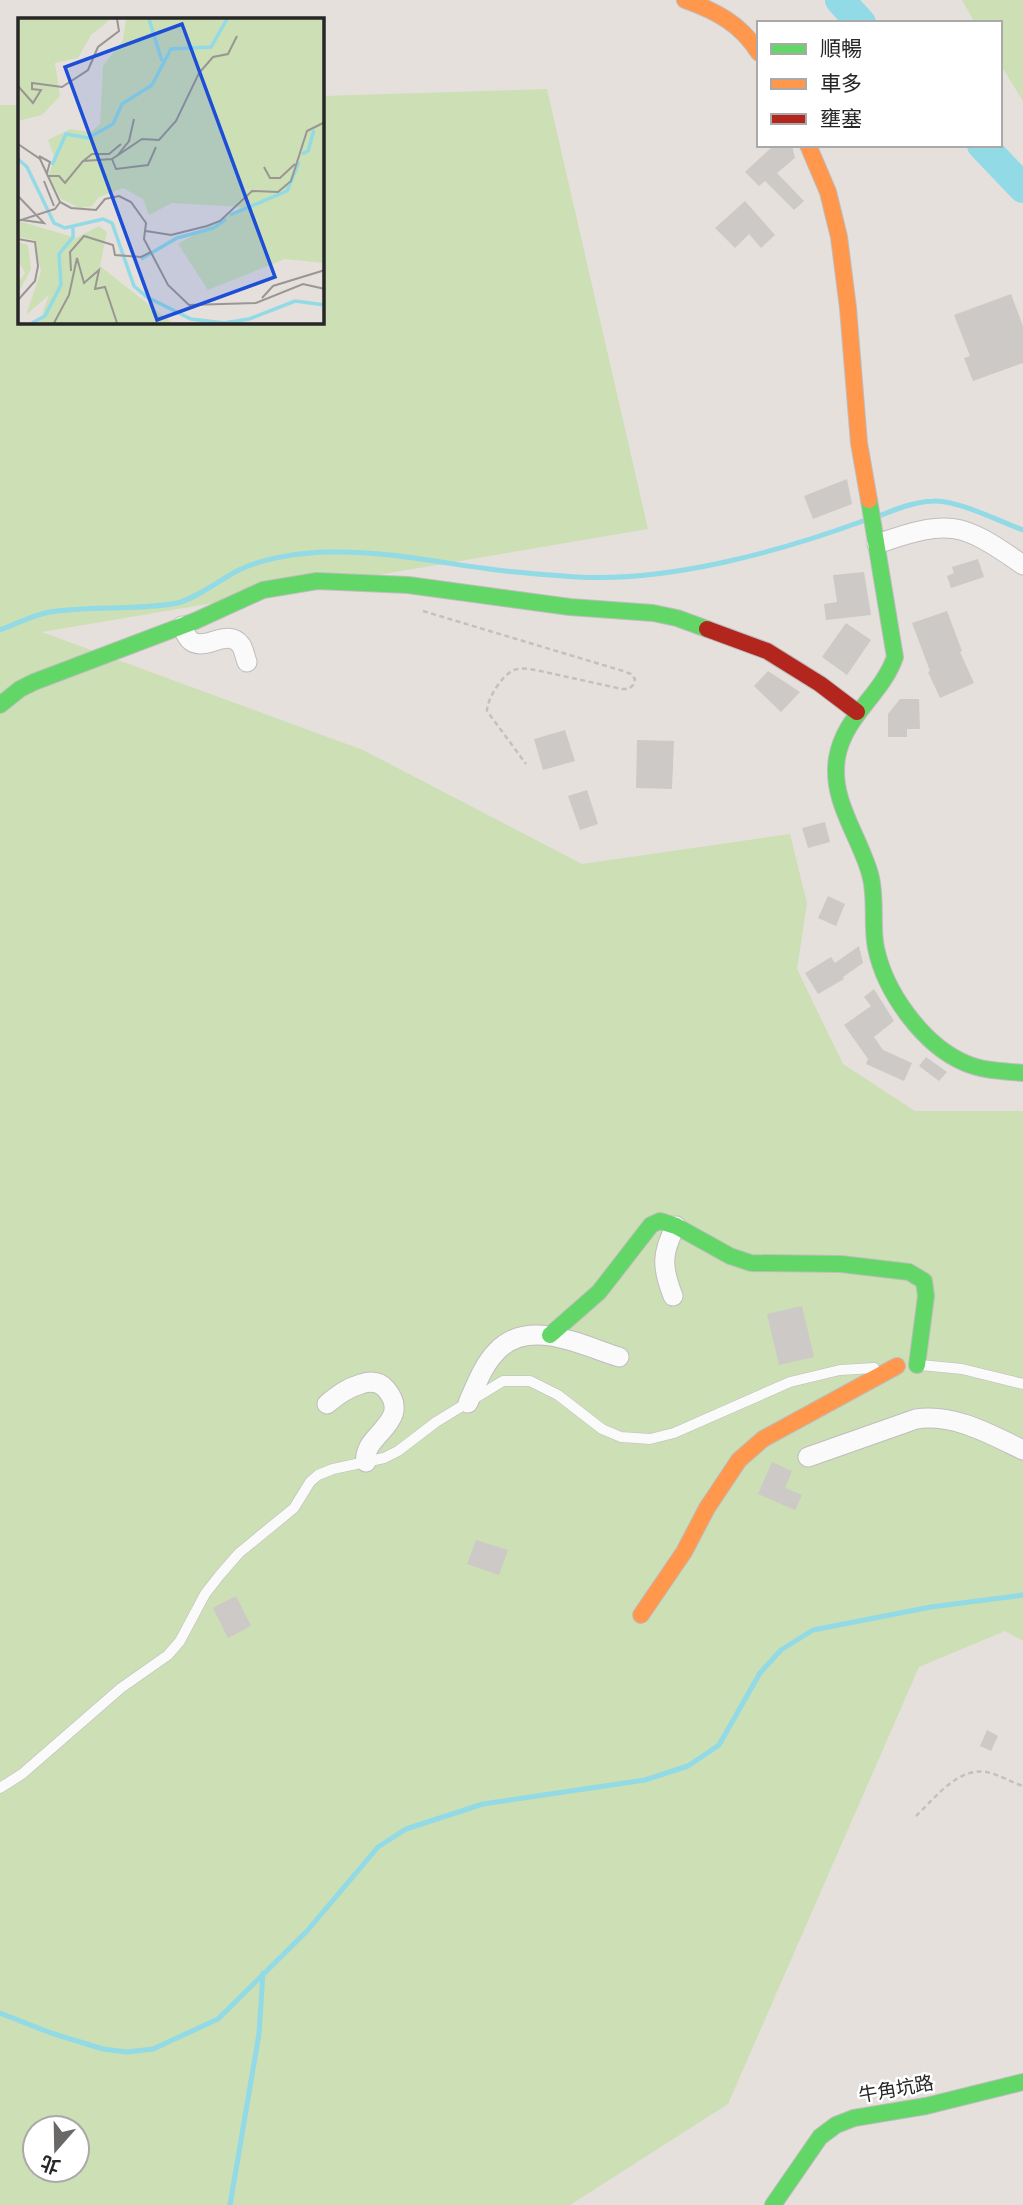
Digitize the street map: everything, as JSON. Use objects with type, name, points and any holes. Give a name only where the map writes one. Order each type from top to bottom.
[{"type":"street","points":[[685,0],[732,20],[757,50]]},
{"type":"street","points":[[809,147],[828,192],[839,237],[859,443],[895,657],[886,677],[857,712],[836,759],[835,778],[841,801],[862,847],[871,875],[876,947],[880,965],[889,984],[920,1028],[945,1051],[965,1063],[1023,1073]]},
{"type":"street","points":[[876,537],[942,526],[956,528],[970,531],[1023,565]]},
{"type":"street","points":[[0,705],[34,682],[182,626],[263,590],[317,581],[408,585],[570,607],[653,613],[677,618],[767,651],[820,684],[857,712]]},
{"type":"street","points":[[182,626],[191,641],[197,644],[221,638],[236,641],[247,662]]},
{"type":"street","points":[[550,1335],[599,1292],[652,1225],[660,1222],[676,1227],[730,1256],[751,1264],[841,1264],[909,1272],[917,1276],[923,1280],[927,1293],[917,1365]]},
{"type":"street","points":[[673,1296],[667,1279],[664,1254],[676,1227]]},
{"type":"street","points":[[468,1403],[488,1362],[498,1349],[509,1341],[550,1335],[619,1357]]},
{"type":"street","points":[[640,1615],[684,1552],[707,1508],[739,1460],[763,1439],[897,1366]]},
{"type":"street","points":[[327,1404],[348,1387],[369,1382],[378,1383],[385,1388],[394,1403],[394,1411],[389,1424],[369,1447],[365,1455],[366,1462]]},
{"type":"street","points":[[808,1457],[916,1419],[929,1417],[971,1426],[1023,1450]]},
{"type":"street","name":"牛角坑路","points":[[773,2205],[820,2137],[836,2125],[854,2118],[926,2106],[1023,2082]]},
{"type":"lane","points":[[0,1788],[22,1774],[121,1688],[168,1655],[180,1642],[205,1594],[219,1576],[239,1553],[294,1508],[310,1482],[318,1475],[398,1451],[419,1434],[503,1381],[530,1381],[558,1395],[602,1429],[621,1437],[650,1439],[674,1433],[790,1382],[840,1370],[917,1365],[962,1369],[1023,1384]]},
{"type":"path","points":[[416,609],[623,671],[635,679],[634,685],[629,689],[622,689],[536,670],[523,668],[511,671],[492,695],[487,711],[526,764]]},
{"type":"path","points":[[916,1816],[953,1781],[975,1772],[987,1772],[1023,1786]]},
{"type":"green space","points":[[962,0],[1023,0],[1023,101],[1002,67],[1002,21],[974,21]]},
{"type":"green space","points":[[547,89],[648,529],[42,632],[363,750],[582,864],[790,834],[807,903],[797,969],[843,1064],[915,1111],[1023,1111],[1023,1641],[1005,1631],[919,1667],[728,2104],[570,2205],[0,2205],[0,105],[18,105],[18,324],[324,324],[324,96]]},
{"type":"building","points":[[772,147],[792,147],[795,158],[777,173],[804,201],[794,210],[765,181],[759,186],[745,172]]},
{"type":"building","points":[[745,201],[775,235],[761,248],[749,234],[735,248],[715,228]]},
{"type":"building","points":[[1011,294],[1023,326],[1023,363],[973,381],[964,358],[970,356],[954,315]]},
{"type":"building","points":[[847,479],[852,504],[813,519],[804,496]]},
{"type":"building","points":[[978,559],[984,577],[951,588],[947,576],[954,573],[952,567]]},
{"type":"building","points":[[864,572],[871,615],[826,620],[824,604],[837,602],[833,575]]},
{"type":"building","points":[[947,611],[962,651],[960,652],[974,683],[940,698],[928,672],[930,671],[912,623]]},
{"type":"building","points":[[846,623],[871,640],[847,675],[822,657]]},
{"type":"building","points":[[768,671],[800,692],[781,712],[754,686]]},
{"type":"building","points":[[900,699],[919,699],[920,729],[907,729],[907,737],[888,737],[888,714]]},
{"type":"building","points":[[565,730],[575,761],[543,770],[534,739]]},
{"type":"building","points":[[637,740],[674,741],[672,789],[636,788]]},
{"type":"building","points":[[587,790],[598,824],[580,830],[568,796]]},
{"type":"building","points":[[825,822],[830,842],[808,848],[802,828]]},
{"type":"building","points":[[828,896],[845,904],[836,926],[818,918]]},
{"type":"building","points":[[859,946],[863,963],[843,977],[844,979],[818,994],[805,973],[831,957],[835,963]]},
{"type":"building","points":[[874,989],[894,1021],[874,1037],[883,1050],[912,1063],[904,1081],[866,1064],[868,1059],[844,1025],[871,1006],[864,997]]},
{"type":"building","points":[[926,1057],[947,1072],[939,1081],[919,1066]]},
{"type":"building","points":[[802,1306],[814,1357],[779,1365],[767,1314]]},
{"type":"building","points":[[772,1462],[792,1471],[785,1488],[802,1495],[795,1510],[758,1494]]},
{"type":"building","points":[[476,1540],[508,1550],[499,1575],[467,1564]]},
{"type":"building","points":[[236,1596],[251,1626],[228,1638],[213,1608]]},
{"type":"building","points":[[987,1730],[998,1736],[991,1751],[980,1746]]},
{"type":"waterway","points":[[840,0],[859,21]]},
{"type":"waterway","points":[[984,147],[1023,188]]},
{"type":"waterway","points":[[879,516],[912,504],[942,501],[965,507],[1023,530]]},
{"type":"waterway","points":[[0,630],[50,612],[177,603],[192,598],[247,566],[308,553],[371,553],[511,572],[578,577],[649,575],[759,554],[863,521]]},
{"type":"waterway","points":[[0,2013],[103,2049],[127,2052],[153,2049],[218,2019],[307,1931],[378,1847],[406,1829],[483,1804],[645,1780],[688,1766],[719,1745],[760,1673],[781,1650],[813,1630],[931,1607],[1023,1595]]},
{"type":"waterway","points":[[230,2205],[259,2034],[263,1973]]},
{"type":"traffic: fast","points":[[869,500],[895,657],[889,671],[847,730],[837,758],[836,773],[841,803],[870,874],[876,948],[897,999],[935,1044],[949,1055],[972,1066],[1023,1073]]},
{"type":"traffic: fast","points":[[0,705],[34,682],[195,621],[263,590],[317,581],[408,585],[570,607],[653,613],[707,629]]},
{"type":"traffic: fast","points":[[550,1335],[599,1292],[651,1225],[660,1221],[676,1226],[730,1256],[751,1263],[841,1264],[909,1272],[924,1281],[926,1296],[917,1365]]},
{"type":"traffic: fast","points":[[773,2205],[820,2137],[836,2125],[854,2118],[926,2106],[1023,2082]]},
{"type":"traffic: slow","points":[[685,0],[736,26],[757,50]]},
{"type":"traffic: slow","points":[[809,147],[828,192],[839,237],[859,443],[869,500]]},
{"type":"traffic: slow","points":[[641,1615],[684,1552],[707,1508],[739,1460],[763,1439],[897,1366]]},
{"type":"traffic: jam","points":[[707,629],[767,651],[820,684],[857,712]]}]
